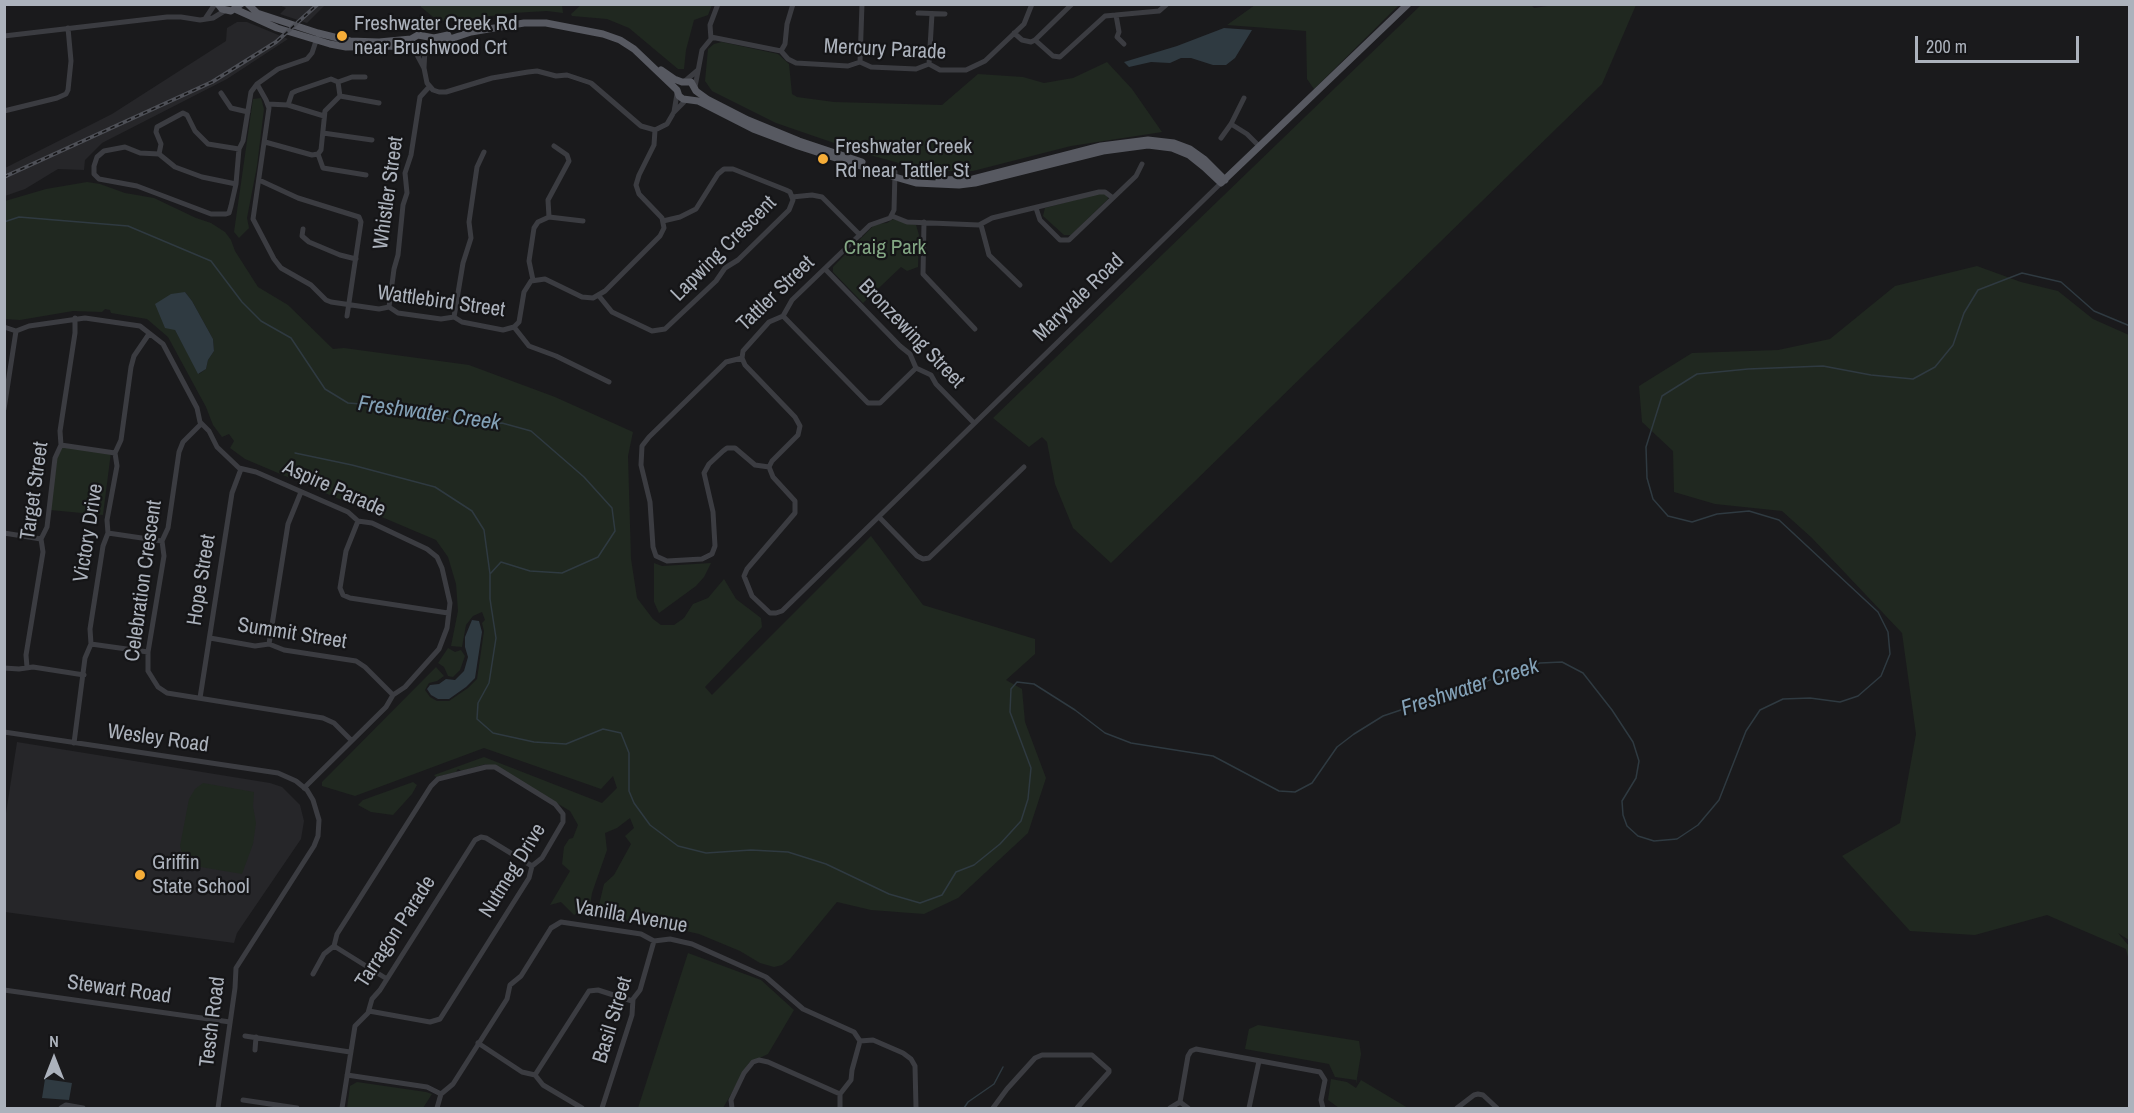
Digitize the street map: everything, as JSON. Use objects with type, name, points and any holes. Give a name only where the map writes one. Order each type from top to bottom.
[{"type":"main road","points":[[216,4],[226,10],[238,7],[276,28],[297,34],[359,42],[411,39],[418,34],[426,38],[438,38],[478,26],[539,19],[609,31],[623,36],[640,48],[663,71],[683,82],[691,82],[695,89],[722,107],[771,130],[895,175]]},
{"type":"main road","points":[[248,4],[257,13],[304,28],[317,37],[346,47],[394,46],[420,52],[460,36],[524,23],[554,25],[603,34],[620,40],[634,49],[677,92],[688,99],[702,102],[780,140],[921,183],[966,185],[1094,153],[1148,145],[1172,148],[1189,155],[1223,182]]},
{"type":"main road","name":"Maryvale Road","points":[[1223,182],[1408,4]]},
{"type":"main road","points":[[426,38],[426,48]]},
{"type":"main road","points":[[411,39],[413,49]]},
{"type":"main road","points":[[677,92],[683,82]]},
{"type":"main road","points":[[688,99],[695,89]]},
{"type":"street","points":[[205,19],[216,4]]},
{"type":"street","points":[[695,89],[703,48],[711,37],[710,23],[718,4]]},
{"type":"street","points":[[781,51],[785,44],[787,24],[793,4]]},
{"type":"street","points":[[860,62],[862,4]]},
{"type":"street","name":"Mercury Parade","points":[[711,37],[781,51],[788,59],[796,63],[848,66],[860,62],[871,67],[916,69],[929,64],[940,70],[973,68],[985,61],[1027,20],[1032,4]]},
{"type":"street","points":[[1014,33],[1022,40],[1031,42],[1072,4]]},
{"type":"street","points":[[1035,40],[1053,56],[1060,57],[1105,16],[1160,11],[1167,4]]},
{"type":"street","points":[[4,36],[175,17],[197,20],[213,18],[226,10]]},
{"type":"street","points":[[918,13],[945,14]]},
{"type":"street","points":[[929,64],[932,14]]},
{"type":"street","points":[[1116,15],[1119,32],[1117,37],[1124,44]]},
{"type":"street","points":[[4,111],[66,94],[71,61],[68,28]]},
{"type":"street","points":[[236,184],[202,177],[175,167],[159,154],[140,153],[125,147],[111,148],[97,157],[94,166],[94,174],[103,181],[137,186],[204,212],[218,215],[229,213],[236,184],[239,149],[243,141],[250,94],[257,84],[278,69],[307,59],[312,53],[317,37]]},
{"type":"street","points":[[424,68],[426,48]]},
{"type":"street","points":[[413,49],[424,68],[429,87],[435,91],[446,92],[492,78],[533,71],[556,76],[567,75],[591,83],[641,126],[655,130],[667,124],[674,112],[688,99]]},
{"type":"street","points":[[683,82],[698,70]]},
{"type":"street","points":[[288,105],[292,93],[296,91],[331,80],[338,82],[364,77]]},
{"type":"street","points":[[338,82],[340,96]]},
{"type":"street","points":[[257,84],[268,104],[288,105],[324,116]]},
{"type":"street","name":"Whistler Street","points":[[389,307],[398,255],[403,205],[407,193],[406,170],[411,155],[420,100],[429,87]]},
{"type":"street","points":[[674,112],[677,92]]},
{"type":"street","points":[[221,93],[231,108],[248,112]]},
{"type":"street","points":[[340,96],[379,103]]},
{"type":"street","points":[[340,96],[328,107],[324,116],[321,150],[318,154],[322,168],[366,175]]},
{"type":"street","points":[[1221,138],[1244,98]]},
{"type":"street","name":"Wattlebird Street","points":[[268,104],[265,142],[253,219],[276,263],[311,285],[326,300],[356,307],[379,309],[389,307],[403,314],[441,319],[454,317],[462,322],[503,330],[514,327],[520,319],[525,289],[533,280]]},
{"type":"street","points":[[159,154],[161,144],[156,132],[157,127],[183,113],[187,115],[195,131],[208,144],[239,149]]},
{"type":"street","points":[[1231,124],[1247,134],[1260,147]]},
{"type":"street","points":[[583,221],[549,217],[541,219],[534,228],[529,261],[533,280],[545,279],[586,298],[599,296],[658,239],[663,230],[663,221],[639,194],[636,185],[654,145],[655,130]]},
{"type":"street","points":[[322,133],[372,140]]},
{"type":"street","points":[[265,142],[312,155],[318,154]]},
{"type":"street","points":[[549,217],[548,201],[568,161],[567,155],[554,146]]},
{"type":"street","points":[[454,317],[464,259],[471,238],[469,222],[477,166],[484,152]]},
{"type":"street","points":[[1036,208],[1040,220],[1058,238],[1066,241],[1072,238],[1136,176],[1142,164]]},
{"type":"street","name":"Lapwing Crescent","points":[[599,296],[609,310],[621,316],[652,331],[665,329],[716,281],[725,268],[738,260],[789,210],[792,198],[786,190],[733,169],[724,169],[718,174],[696,208],[680,217],[663,221]]},
{"type":"street","points":[[895,175],[892,216],[902,221],[981,225],[992,218],[1101,191],[1113,198]]},
{"type":"street","points":[[260,180],[298,198],[357,215],[361,222],[347,316]]},
{"type":"street","name":"Maryvale Road","points":[[769,467],[772,477],[795,501],[796,509],[747,569],[744,576],[752,596],[766,611],[773,614],[782,611],[1223,182]]},
{"type":"street","points":[[792,198],[812,195],[822,198],[860,235]]},
{"type":"street","name":"Tattler Street","points":[[769,467],[774,458],[798,435],[800,426],[795,417],[745,365],[742,358],[744,348],[766,325],[783,316],[792,300],[872,224],[886,221],[892,216]]},
{"type":"street","points":[[924,222],[923,274],[975,329]]},
{"type":"street","points":[[981,225],[989,255],[1020,285]]},
{"type":"street","points":[[303,229],[302,236],[309,242],[356,259]]},
{"type":"street","name":"Bronzewing Street","points":[[825,269],[910,354],[916,368],[931,375],[936,384],[974,423]]},
{"type":"street","points":[[783,316],[868,403],[880,402],[916,368]]},
{"type":"street","name":"Aspire Parade","points":[[16,331],[29,326],[75,318],[136,324],[163,344],[197,408],[201,424],[207,429],[218,447],[241,469],[256,471],[348,512],[358,521],[372,523],[422,546],[435,555],[441,564],[449,599],[447,628],[436,653],[304,788]]},
{"type":"street","name":"Target Street","points":[[27,667],[26,655],[43,552],[41,538],[47,527],[56,458],[61,445],[60,431],[75,333],[75,318]]},
{"type":"street","points":[[4,327],[16,331],[4,409]]},
{"type":"street","points":[[514,327],[529,346],[556,356],[609,382]]},
{"type":"street","name":"Victory Drive","points":[[74,743],[86,654],[91,644],[90,629],[103,546],[108,533],[106,520],[117,468],[115,453],[121,440],[133,359],[149,334]]},
{"type":"street","points":[[742,358],[726,362],[642,446],[641,465],[650,502],[653,547],[656,556],[667,561],[702,559],[712,554],[715,546],[713,512],[704,473],[709,464],[723,451],[727,448],[735,448],[755,465],[769,467]]},
{"type":"street","name":"Celebration Crescent","points":[[201,424],[185,439],[180,448],[168,528],[162,541],[164,556],[148,652],[148,671],[161,689],[170,694],[324,718],[334,723],[351,740]]},
{"type":"street","points":[[61,445],[115,453]]},
{"type":"street","points":[[879,517],[917,556],[923,559],[929,558],[1024,467]]},
{"type":"street","name":"Hope Street","points":[[200,698],[232,493],[241,469]]},
{"type":"street","points":[[269,644],[288,524],[301,492]]},
{"type":"street","points":[[358,521],[346,551],[340,588],[343,595],[448,613]]},
{"type":"street","points":[[4,533],[41,538]]},
{"type":"street","points":[[108,533],[162,541]]},
{"type":"street","name":"Summit Street","points":[[210,638],[255,646],[269,644],[284,650],[356,661],[393,695]]},
{"type":"street","points":[[91,644],[148,652]]},
{"type":"street","points":[[4,668],[27,667],[84,675]]},
{"type":"street","name":"Wesley Road","points":[[4,732],[272,772],[290,777],[304,788]]},
{"type":"street","name":"Nutmeg Drive","points":[[313,974],[324,954],[334,946],[337,934],[431,786],[441,777],[486,766],[495,767],[555,804],[562,812],[564,820],[542,858],[532,866],[529,878],[439,1020],[430,1022],[369,1011]]},
{"type":"street","name":"Tesch Road","points":[[218,1108],[238,963],[317,840],[318,812],[304,788]]},
{"type":"street","name":"Tarragon Parade","points":[[342,1108],[355,1026],[369,1011],[371,1000],[387,979],[476,839],[486,838],[532,866]]},
{"type":"street","name":"Vanilla Avenue","points":[[437,1108],[441,1094],[453,1084],[507,999],[510,985],[521,976],[555,924],[568,923],[636,933],[654,940],[670,939],[687,942],[766,977],[803,1009],[854,1032],[860,1041]]},
{"type":"street","name":"Basil Street","points":[[602,1108],[632,1015],[632,1001],[640,990],[654,940]]},
{"type":"street","points":[[334,946],[387,979]]},
{"type":"street","name":"Stewart Road","points":[[4,990],[230,1022]]},
{"type":"street","points":[[536,1075],[589,991],[598,990],[632,1001]]},
{"type":"street","points":[[245,1036],[351,1052]]},
{"type":"street","points":[[255,1050],[256,1037]]},
{"type":"street","points":[[840,1108],[840,1094],[851,1080],[860,1041],[873,1040],[911,1059],[915,1069],[916,1108]]},
{"type":"street","points":[[478,1043],[523,1073],[536,1075],[543,1085],[582,1108]]},
{"type":"street","points":[[1170,1108],[1180,1102],[1188,1056],[1196,1049],[1320,1072],[1325,1080],[1321,1100],[1323,1108]]},
{"type":"street","points":[[993,1108],[1035,1058],[1042,1055],[1092,1054],[1109,1072],[1077,1108]]},
{"type":"street","points":[[732,1108],[732,1100],[744,1073],[753,1062],[759,1060],[840,1094]]},
{"type":"street","points":[[1249,1108],[1259,1061]]},
{"type":"street","points":[[347,1075],[427,1087],[441,1094]]},
{"type":"street","points":[[1456,1108],[1478,1094],[1483,1095],[1497,1108]]},
{"type":"street","points":[[243,1100],[258,1106],[297,1108]]},
{"type":"street","points":[[1180,1102],[1188,1108]]},
{"type":"street","points":[[61,1108],[66,1105],[83,1108]]},
{"type":"shaded area","points":[[279,5],[325,5],[307,23],[280,14],[286,8]]},
{"type":"shaded area","points":[[237,22],[247,22],[288,39],[227,79],[102,143],[85,160],[84,170],[58,169],[25,189],[5,196],[5,168],[112,114],[226,41],[227,28]]},
{"type":"shaded area","points":[[1224,28],[1252,30],[1235,58],[1226,65],[1213,65],[1191,58],[1181,58],[1170,63],[1151,62],[1129,67],[1124,62],[1177,46]]},
{"type":"shaded area","points":[[185,292],[213,339],[214,351],[208,360],[206,369],[198,374],[175,330],[165,328],[155,304],[171,294]]},
{"type":"shaded area","points":[[472,620],[479,621],[482,632],[475,678],[449,699],[438,699],[427,689],[430,685],[439,684],[446,679],[455,680],[464,671],[468,657],[465,637]]},
{"type":"shaded area","name":"Griffin State School","points":[[17,742],[270,783],[282,787],[300,805],[304,821],[301,839],[237,933],[234,943],[5,912],[4,826]]},
{"type":"shaded area","points":[[45,1079],[72,1083],[69,1100],[42,1098]]},
{"type":"green space","points":[[582,4],[712,5],[708,15],[694,20],[686,50],[684,69],[678,69],[629,28],[607,19],[572,16],[571,14]]},
{"type":"green space","points":[[1530,4],[1534,8],[1561,4],[1636,5],[1602,84],[1111,563],[1073,528],[1055,484],[1047,442],[1042,437],[1029,447],[993,418],[1421,5]]},
{"type":"green space","points":[[421,5],[562,5],[563,13],[547,11],[513,13],[438,21]]},
{"type":"green space","points":[[1255,5],[1399,5],[1314,89],[1307,79],[1306,31],[1227,25]]},
{"type":"green space","points":[[722,42],[778,54],[789,64],[792,94],[797,97],[834,102],[942,105],[978,74],[1023,77],[1044,83],[1073,78],[1107,62],[1132,89],[1162,132],[1071,146],[973,171],[928,171],[866,154],[776,123],[712,91],[705,81],[708,49]]},
{"type":"green space","points":[[261,98],[264,109],[257,166],[247,218],[249,228],[239,238],[234,232],[253,99]]},
{"type":"green space","points":[[87,182],[100,184],[125,193],[154,198],[211,223],[225,232],[231,240],[235,251],[258,287],[288,305],[333,349],[344,348],[469,365],[555,397],[633,432],[628,456],[631,559],[637,598],[653,619],[661,625],[674,625],[684,618],[693,604],[708,598],[724,579],[736,599],[761,618],[762,627],[705,687],[712,695],[871,536],[923,605],[1035,639],[1035,654],[1006,680],[1022,689],[1025,722],[1046,778],[1028,833],[958,898],[924,914],[871,910],[837,902],[790,959],[774,967],[760,963],[740,951],[699,934],[659,925],[611,919],[598,909],[604,884],[614,875],[631,844],[625,836],[634,828],[630,818],[617,828],[605,833],[607,850],[592,893],[589,912],[579,912],[574,915],[561,902],[550,905],[570,871],[562,864],[564,847],[569,839],[573,838],[578,825],[570,811],[500,769],[486,764],[462,771],[458,769],[456,772],[436,777],[434,775],[484,757],[602,803],[617,788],[613,776],[601,789],[484,748],[355,796],[322,786],[322,782],[436,667],[444,676],[429,683],[425,690],[437,701],[449,701],[477,679],[484,631],[482,623],[485,620],[482,612],[473,616],[466,625],[462,647],[451,646],[458,611],[456,584],[448,557],[436,540],[245,459],[230,448],[234,441],[229,434],[222,437],[213,425],[206,407],[168,337],[147,319],[111,313],[110,310],[105,309],[102,312],[73,311],[20,320],[5,319],[5,201],[46,189]],"holes":[[[185,292],[213,339],[214,351],[208,360],[206,369],[199,374],[175,330]]]},
{"type":"green space","points":[[1107,193],[1108,199],[1071,235],[1064,235],[1043,216],[1045,208]]},
{"type":"green space","name":"Craig Park","points":[[893,219],[916,225],[919,235],[918,267],[907,271],[901,267],[863,303],[833,272],[833,267],[875,224],[887,223]]},
{"type":"green space","points":[[1977,266],[2021,282],[2058,291],[2093,319],[2129,335],[2129,940],[2118,933],[2129,946],[2129,961],[2126,949],[2047,915],[1975,935],[1910,931],[1842,856],[1900,823],[1916,734],[1902,633],[1812,538],[1782,511],[1715,504],[1674,492],[1673,451],[1642,422],[1639,386],[1692,353],[1778,350],[1830,339],[1895,286]]},
{"type":"green space","points":[[61,447],[111,452],[103,515],[50,510],[58,451]]},
{"type":"green space","points":[[654,563],[662,566],[711,563],[696,586],[659,613],[654,602]]},
{"type":"green space","points":[[448,648],[455,652],[461,650],[465,656],[460,670],[453,677],[448,676],[444,667],[438,663]]},
{"type":"green space","points":[[413,782],[417,785],[412,794],[393,815],[371,812],[358,805],[363,800]]},
{"type":"green space","points":[[203,783],[254,792],[253,806],[256,823],[253,844],[242,874],[189,865],[183,857],[180,846],[189,799],[195,789]]},
{"type":"green space","points":[[688,953],[761,980],[794,1010],[768,1054],[749,1063],[723,1108],[638,1108]]},
{"type":"green space","points":[[1258,1025],[1359,1041],[1361,1054],[1356,1084],[1356,1080],[1335,1077],[1329,1064],[1245,1049],[1249,1029]]},
{"type":"green space","points":[[1331,1079],[1347,1082],[1356,1088],[1361,1080],[1408,1108],[1339,1108],[1328,1100]]},
{"type":"green space","points":[[357,1082],[432,1094],[423,1108],[347,1108],[350,1086]]},
{"type":"waterway","name":"Freshwater Creek","points":[[4,222],[19,217],[128,226],[211,261],[242,302],[261,321],[291,338],[325,389],[348,403],[425,409],[449,419],[479,424],[502,423],[531,431],[584,477],[612,508],[615,531],[598,557],[562,573],[530,571],[501,562],[490,574]]},
{"type":"waterway","name":"Freshwater Creek","points":[[295,453],[435,487],[472,511],[484,530],[496,638],[489,683],[478,703],[477,719],[493,733],[534,742],[566,744],[603,729],[621,733],[629,753],[629,791],[634,803],[650,825],[678,846],[706,853],[751,850],[788,852],[826,864],[889,894],[920,903],[942,895],[956,872],[974,865],[1000,844],[1021,821],[1028,799],[1031,768],[1010,712],[1011,689],[1017,682],[1034,684],[1075,710],[1105,733],[1131,743],[1213,756],[1279,791],[1295,792],[1312,783],[1337,747],[1383,716],[1540,663],[1562,662],[1583,673],[1633,742],[1639,761],[1636,778],[1622,801],[1627,826],[1638,836],[1654,841],[1677,839],[1698,825],[1719,800],[1746,731],[1760,710],[1783,699],[1810,698],[1840,702],[1858,696],[1881,676],[1890,654],[1888,632],[1878,612],[1779,520],[1749,511],[1717,514],[1692,522],[1668,516],[1653,499],[1647,478],[1646,447],[1662,396],[1697,374],[1748,369],[1823,366],[1871,375],[1913,379],[1935,367],[1953,345],[1964,313],[1978,290],[2022,273],[2061,282],[2094,311],[2130,326]]},
{"type":"waterway","points":[[964,1108],[968,1102],[994,1084],[1003,1067]]},
{"type":"railway","points":[[4,177],[212,82],[276,42],[318,4]]},
{"type":"place","name":"Freshwater Creek Rd near Brushwood Crt","points":[[342,36]]},
{"type":"place","name":"Freshwater Creek Rd near Tattler St","points":[[823,159]]},
{"type":"place","name":"Griffin State School","points":[[140,875]]}]
